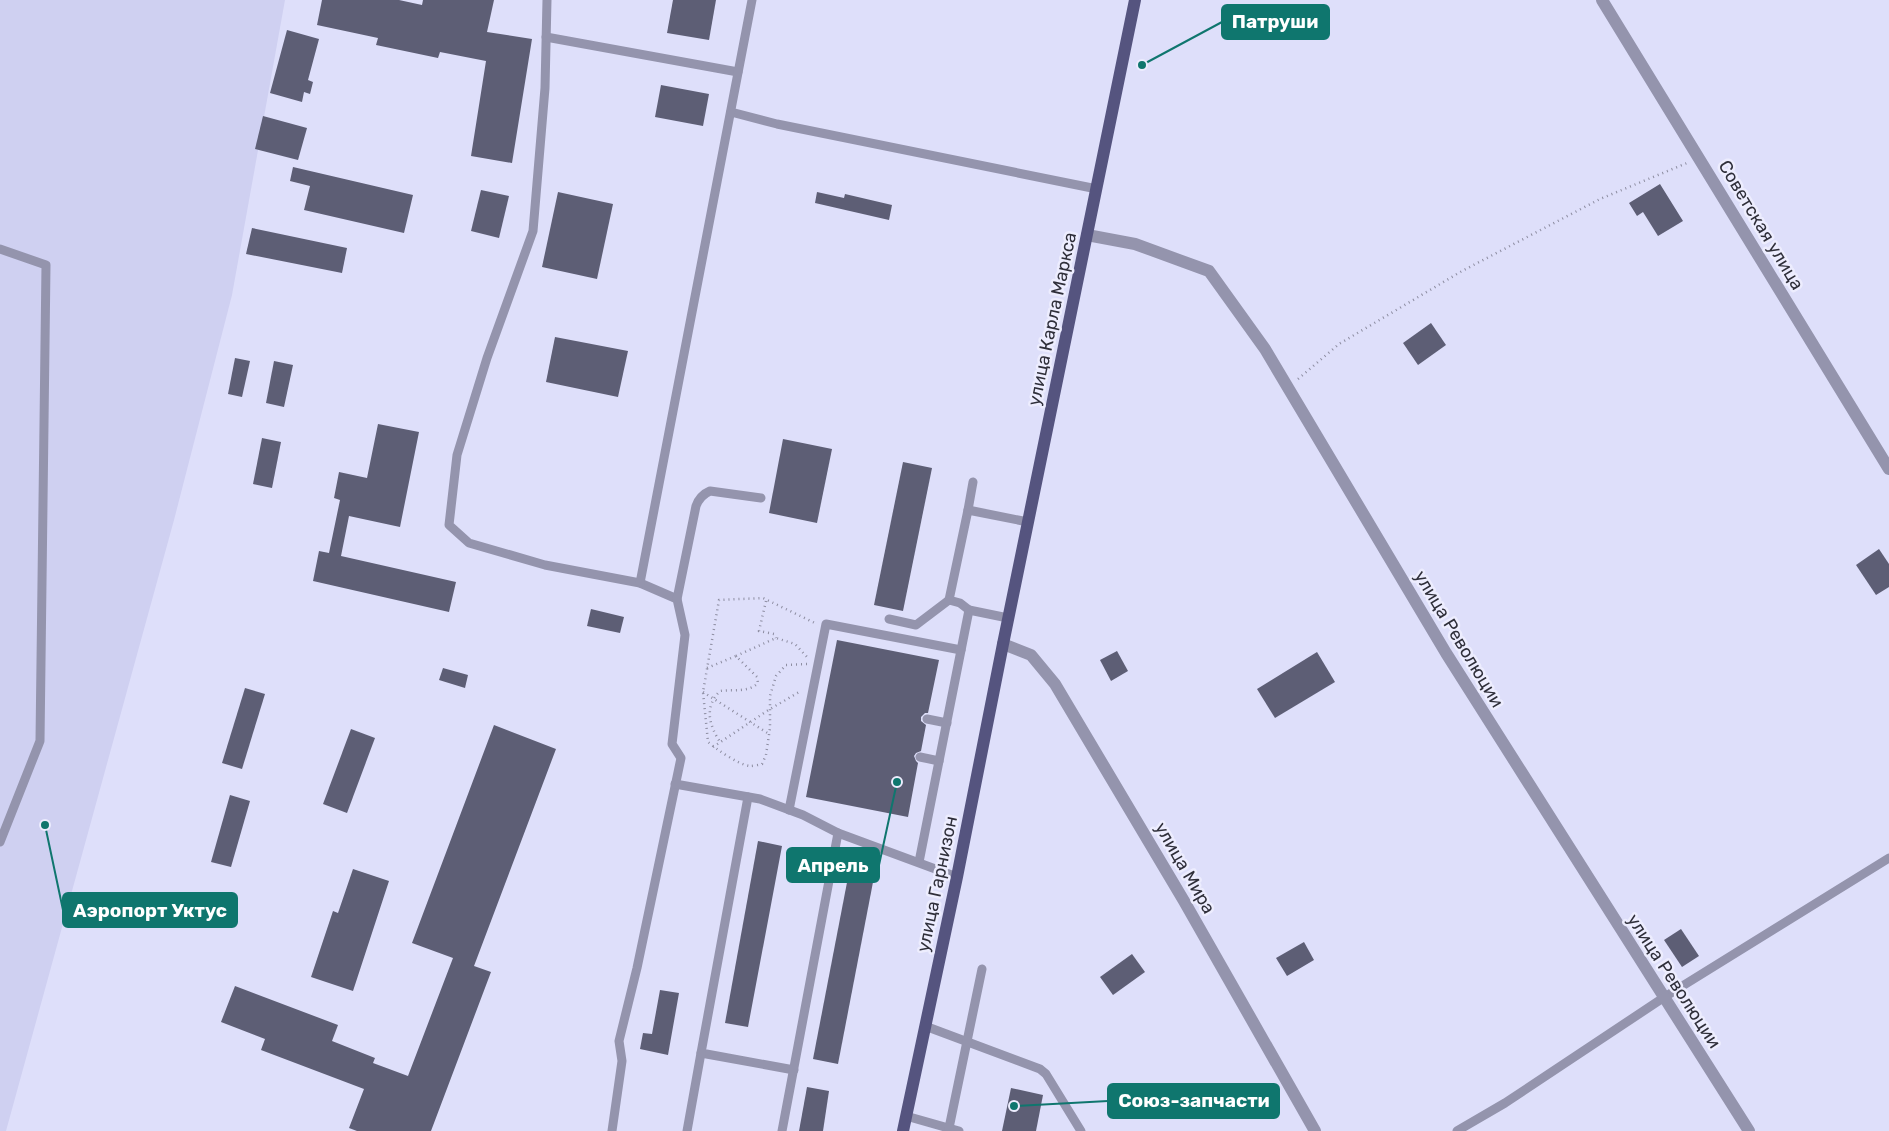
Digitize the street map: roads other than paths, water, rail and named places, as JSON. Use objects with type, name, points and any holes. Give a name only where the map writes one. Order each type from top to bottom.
[{"type":"main road","name":"улица Карла Маркса","points":[[1003,644],[1135,0]]},
{"type":"main road","name":"улица Гарнизон","points":[[903,1131],[957,877],[1003,644]]},
{"type":"street","name":"Советская улица","points":[[1602,0],[1889,469]]},
{"type":"street","name":"улица Революции","points":[[1087,235],[1135,244],[1209,271],[1265,349],[1446,653],[1749,1131]]},
{"type":"street","name":"улица Мира","points":[[1003,644],[1031,655],[1055,684],[1184,901],[1316,1131]]},
{"type":"lane","points":[[547,0],[545,88],[533,231],[487,358],[457,454],[449,525],[469,543],[545,565],[640,583],[676,599]]},
{"type":"lane","points":[[640,583],[752,0]]},
{"type":"lane","points":[[546,37],[738,72]]},
{"type":"lane","points":[[730,112],[777,124],[1097,188]]},
{"type":"lane","points":[[0,249],[46,265],[40,741],[0,842]]},
{"type":"lane","points":[[889,619],[916,625],[949,600],[972,482]]},
{"type":"lane","points":[[612,1131],[622,1060],[619,1041],[637,968],[681,758],[672,744],[685,635],[676,599],[696,506],[698,500],[710,491],[761,498]]},
{"type":"lane","points":[[968,510],[1028,522]]},
{"type":"lane","points":[[949,600],[960,603],[969,610],[1008,618]]},
{"type":"lane","points":[[919,862],[969,610]]},
{"type":"lane","points":[[789,810],[816,664],[826,624],[961,650]]},
{"type":"lane","points":[[927,720],[946,723]]},
{"type":"lane","points":[[920,757],[939,761]]},
{"type":"lane","points":[[675,784],[760,799],[838,832],[957,877]]},
{"type":"lane","points":[[687,1131],[748,797]]},
{"type":"lane","points":[[782,1131],[838,832]]},
{"type":"lane","points":[[1457,1131],[1514,1097],[1663,998],[1889,858]]},
{"type":"lane","points":[[949,1128],[982,969]]},
{"type":"lane","points":[[925,1026],[1036,1067],[1046,1074],[1081,1131]]},
{"type":"lane","points":[[701,1053],[794,1070]]},
{"type":"lane","points":[[906,1116],[959,1131]]},
{"type":"place","name":"Патруши","points":[[1142,65]]},
{"type":"place","name":"Апрель","points":[[897,782]]},
{"type":"place","name":"Аэропорт Уктус","points":[[45,825]]},
{"type":"place","name":"Союз-запчасти","points":[[1014,1106]]}]
